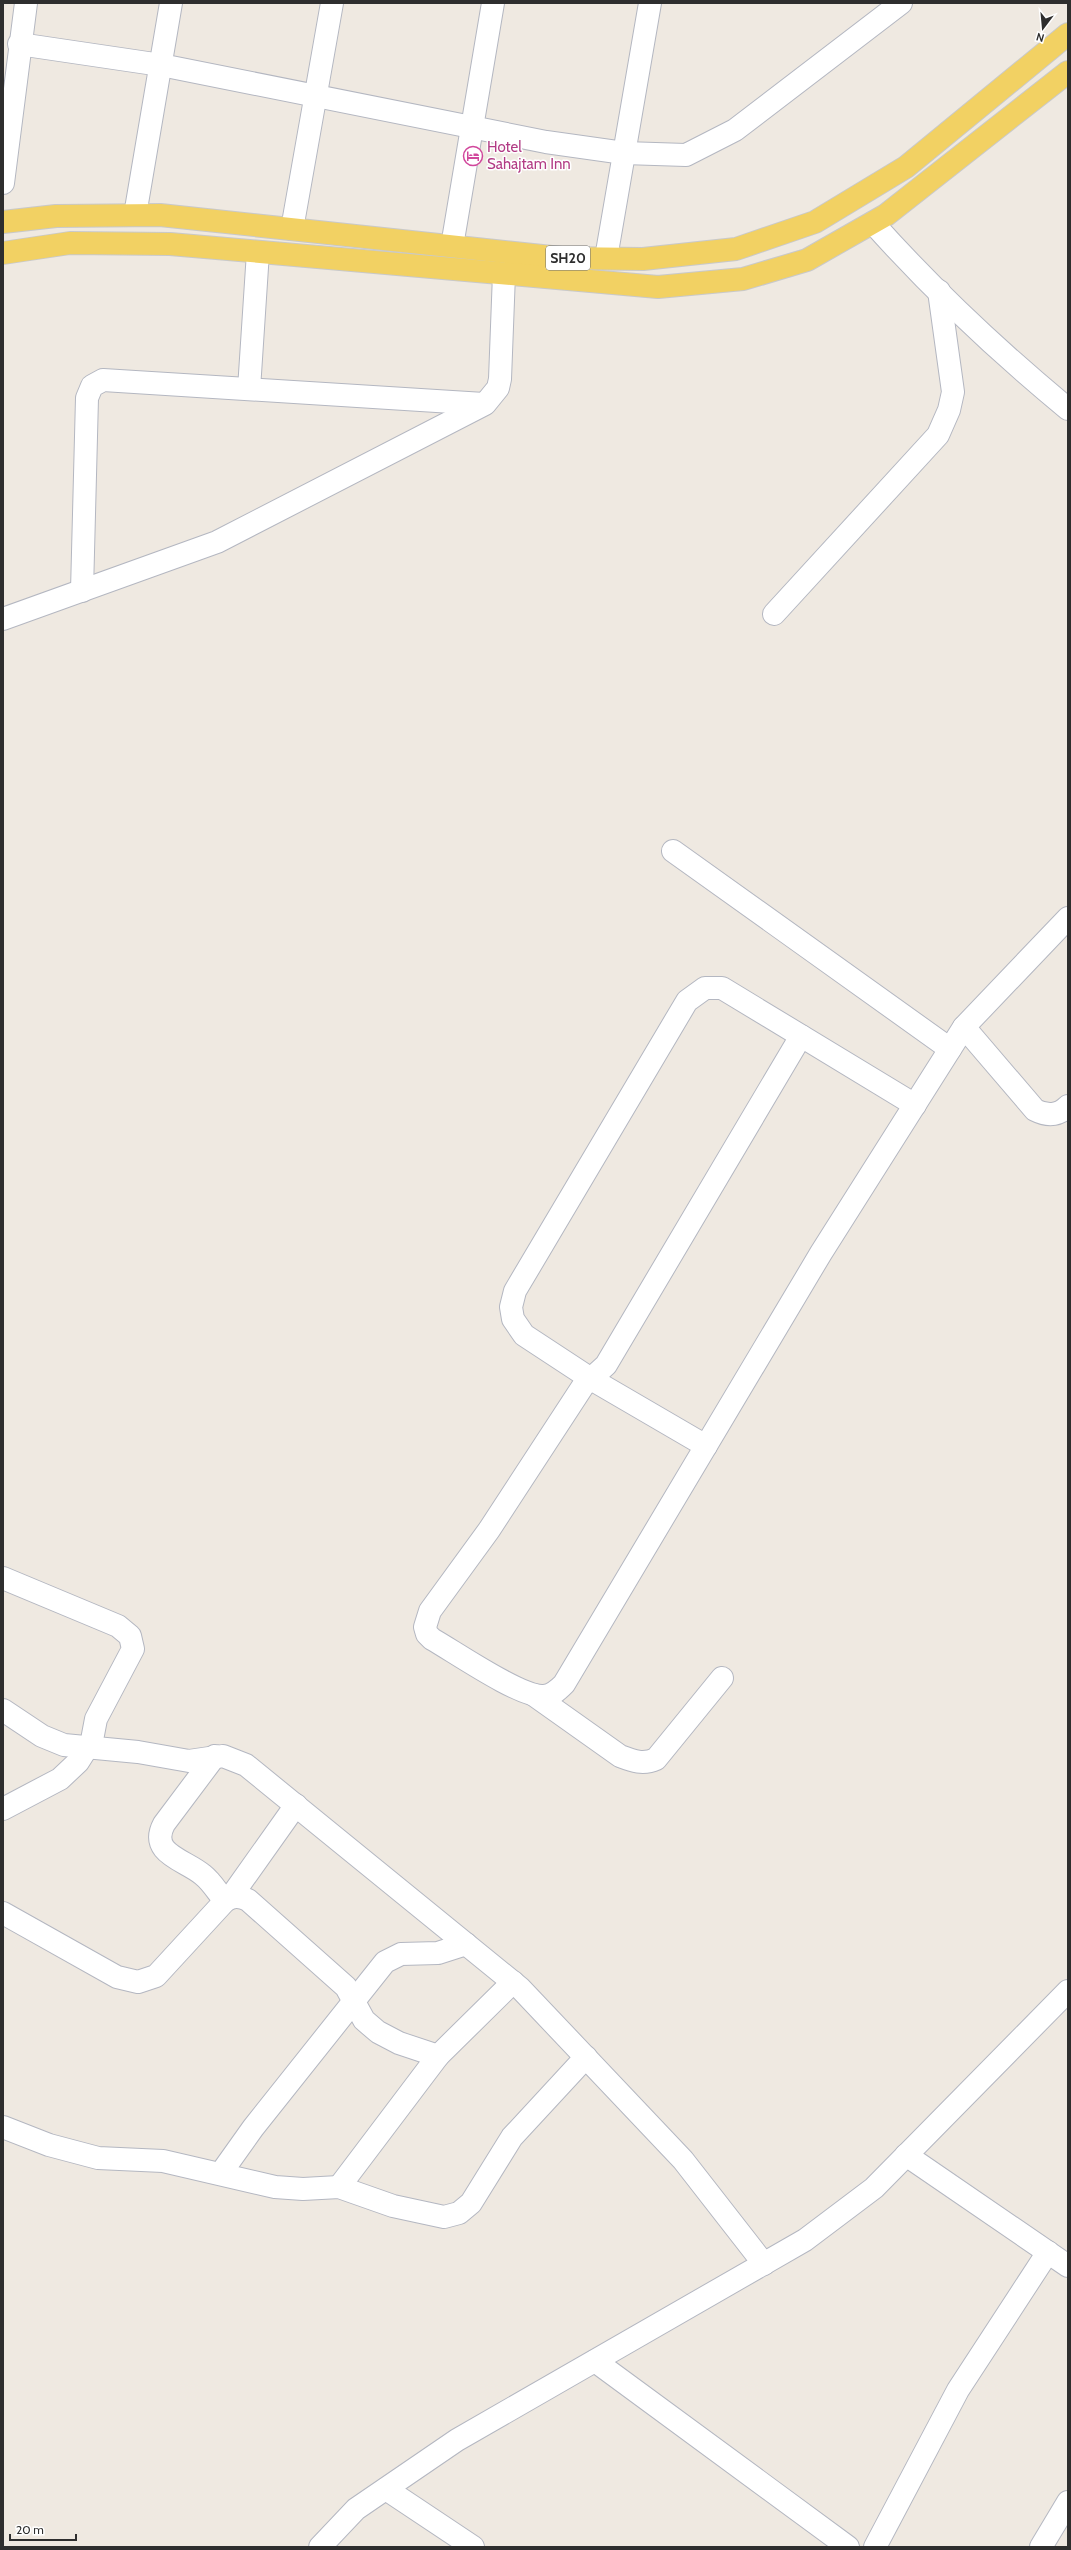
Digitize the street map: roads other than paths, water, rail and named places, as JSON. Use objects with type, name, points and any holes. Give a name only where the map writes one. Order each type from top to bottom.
[{"type":"main road","name":"SH20","points":[[3,222],[56,216],[160,215],[560,258],[643,259],[736,249],[815,222],[906,166],[1068,34]]},
{"type":"main road","name":"SH20","points":[[3,253],[70,244],[170,244],[658,287],[743,279],[808,260],[886,215],[1068,72]]},
{"type":"street","points":[[3,183],[19,44],[26,3]]},
{"type":"street","points":[[135,215],[171,3]]},
{"type":"street","points":[[292,229],[332,3]]},
{"type":"street","points":[[452,246],[474,127],[493,3]]},
{"type":"street","points":[[606,258],[650,3]]},
{"type":"street","points":[[19,44],[161,65],[546,142],[624,153],[686,155],[735,130],[902,3]]},
{"type":"street","points":[[873,223],[907,262],[1068,409]]},
{"type":"street","points":[[249,389],[258,252]]},
{"type":"street","points":[[3,619],[217,542],[485,404],[498,388],[500,379],[504,274]]},
{"type":"street","points":[[774,614],[938,435],[949,410],[953,392],[939,291]]},
{"type":"street","points":[[82,591],[85,427],[87,398],[92,386],[103,380],[485,404]]},
{"type":"street","points":[[673,851],[950,1049]]},
{"type":"street","points":[[801,1036],[606,1364],[574,1399],[489,1530],[430,1611],[426,1619],[427,1634],[432,1639],[523,1692],[534,1695],[551,1695],[564,1684],[821,1253],[950,1049],[964,1028],[1068,918]]},
{"type":"street","points":[[706,1446],[591,1379],[524,1335],[513,1320],[511,1307],[515,1291],[687,1002],[705,988],[722,988],[915,1105]]},
{"type":"street","points":[[964,1028],[1035,1110],[1043,1114],[1054,1115],[1068,1106]]},
{"type":"street","points":[[3,1578],[118,1626],[133,1642],[133,1649],[96,1719],[92,1740],[78,1762],[60,1779],[3,1809]]},
{"type":"street","points":[[534,1695],[620,1756],[635,1762],[648,1763],[656,1759],[722,1678]]},
{"type":"street","points":[[3,1710],[54,1742],[132,1751],[190,1761],[215,1756],[230,1757],[246,1765],[513,1982],[683,2160],[764,2264]]},
{"type":"street","points":[[215,1756],[164,1824],[160,1832],[160,1841],[167,1853],[204,1875],[228,1900]]},
{"type":"street","points":[[3,1913],[117,1977],[138,1982],[156,1976],[228,1900],[296,1805]]},
{"type":"street","points":[[228,1900],[236,1897],[248,1900],[346,1987],[364,2020],[378,2032],[399,2043],[438,2056]]},
{"type":"street","points":[[221,2173],[253,2128],[390,1958],[401,1954],[438,1953],[466,1944]]},
{"type":"street","points":[[339,2187],[438,2056],[513,1982]]},
{"type":"street","points":[[320,2547],[356,2509],[457,2440],[805,2240],[874,2188],[1068,1992]]},
{"type":"street","points":[[3,2127],[49,2146],[98,2158],[163,2161],[221,2173],[275,2187],[303,2189],[339,2187],[419,2213],[444,2217],[459,2213],[481,2189],[512,2137],[586,2057]]},
{"type":"street","points":[[906,2155],[1068,2266]]},
{"type":"street","points":[[875,2547],[958,2390],[1048,2252]]},
{"type":"street","points":[[595,2361],[848,2547]]},
{"type":"street","points":[[386,2489],[473,2547]]},
{"type":"street","points":[[1041,2547],[1068,2502]]},
{"type":"place","name":"Hotel Sahajtam Inn","points":[[473,156]]}]
